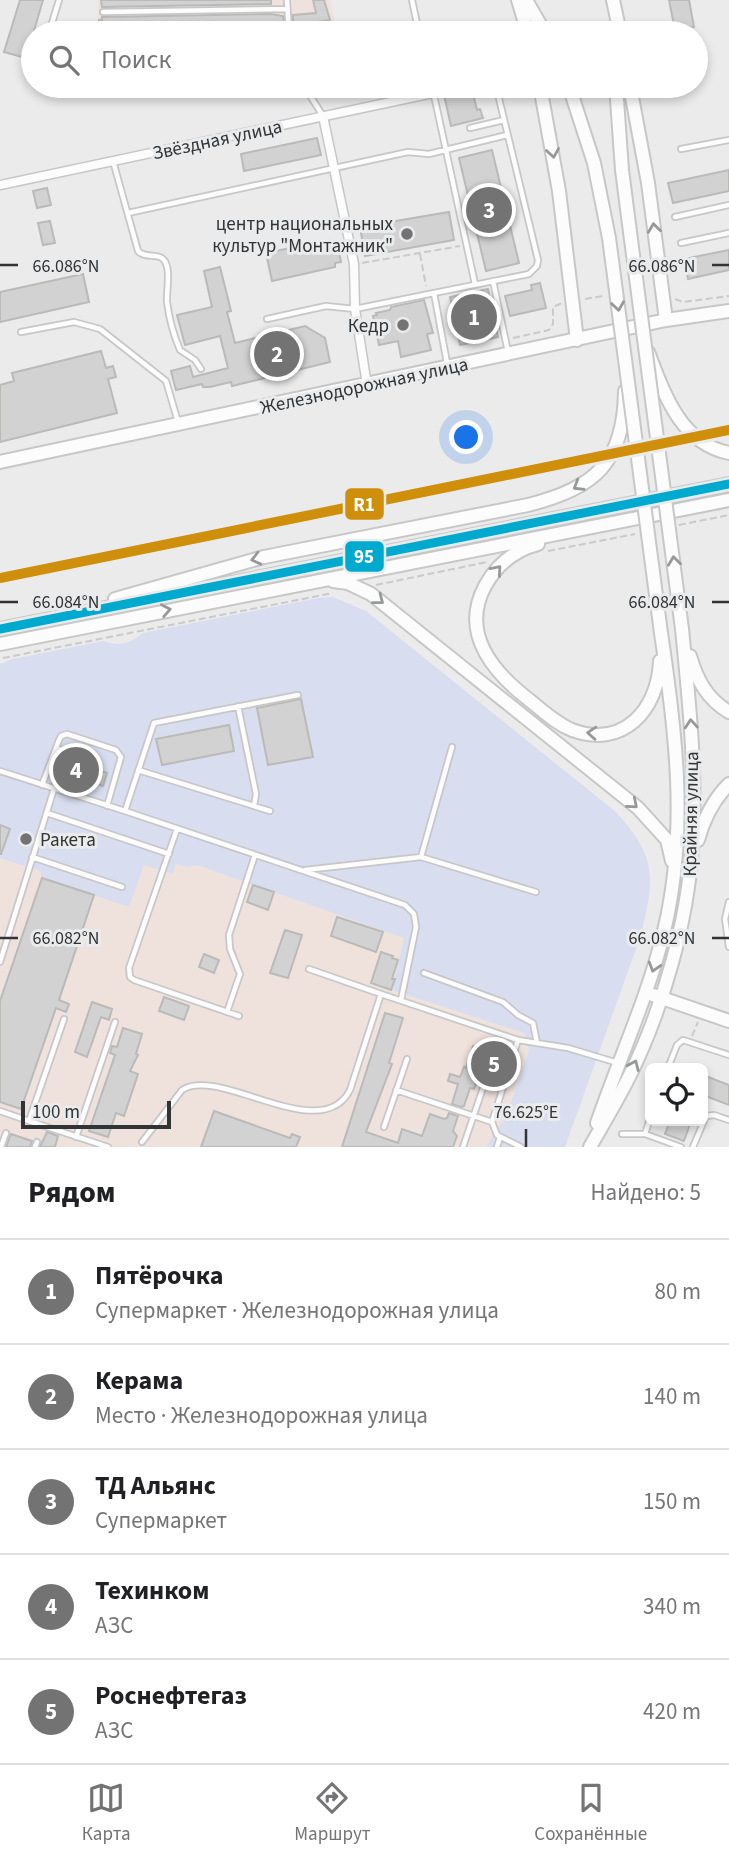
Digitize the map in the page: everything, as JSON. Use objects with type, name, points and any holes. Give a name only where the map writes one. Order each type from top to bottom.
[{"type":"main road","points":[[518,0],[524,21]]},
{"type":"main road","points":[[526,0],[538,21]]},
{"type":"main road","points":[[606,0],[609,21]]},
{"type":"main road","points":[[613,0],[617,21]]},
{"type":"main road","points":[[542,98],[559,191],[576,340]]},
{"type":"main road","points":[[573,98],[594,163],[609,238],[661,633],[658,680],[648,707],[621,730],[583,733],[558,723],[506,681],[487,658],[481,644],[477,618],[479,599],[490,577],[508,558],[525,548],[624,520]]},
{"type":"main road","points":[[617,98],[622,170],[682,629],[701,685],[718,705],[729,712]]},
{"type":"main road","points":[[632,98],[648,183],[667,320]]},
{"type":"main road","name":"Железнодорожная улица","points":[[0,462],[367,385],[508,351],[576,340],[667,320],[729,311]]},
{"type":"main road","points":[[646,344],[674,414],[702,442],[729,453]]},
{"type":"main road","points":[[32,622],[222,568],[322,544],[528,505],[565,494],[581,486],[609,459],[620,437],[625,408],[625,362]]},
{"type":"main road","points":[[0,629],[729,484]]},
{"type":"main road","points":[[0,644],[624,520],[729,502]]},
{"type":"main road","points":[[316,580],[348,583],[371,594],[638,808],[667,840],[672,860],[673,884]]},
{"type":"main road","name":"Крайняя улица","points":[[590,1147],[630,1076],[660,998],[679,935],[688,888],[693,831],[693,774],[682,629]]},
{"type":"main road","name":"Крайняя улица","points":[[590,1147],[646,993],[664,931],[673,884],[678,824],[677,776],[672,708],[661,633]]},
{"type":"main road","points":[[688,888],[702,824],[715,800],[729,784]]},
{"type":"main road","points":[[646,993],[729,1021]]},
{"type":"street","name":"Звёздная улица","points":[[0,185],[396,98]]},
{"type":"street","points":[[323,116],[354,264],[355,309],[367,385]]},
{"type":"lane","points":[[53,21],[59,0]]},
{"type":"lane","points":[[287,0],[288,21]]},
{"type":"lane","points":[[412,0],[416,21]]},
{"type":"lane","points":[[103,12],[287,9]]},
{"type":"lane","points":[[312,98],[323,116]]},
{"type":"lane","points":[[434,98],[475,284]]},
{"type":"lane","points":[[267,319],[326,306],[355,309],[534,271],[538,260],[499,98]]},
{"type":"lane","points":[[470,128],[504,120]]},
{"type":"lane","points":[[128,213],[408,152],[429,154],[508,135]]},
{"type":"lane","points":[[681,149],[729,139]]},
{"type":"lane","points":[[113,160],[138,251],[142,255],[161,258],[165,262],[168,304],[178,346],[184,354],[195,360],[201,369]]},
{"type":"lane","points":[[675,217],[729,205]]},
{"type":"lane","points":[[681,243],[729,233]]},
{"type":"lane","points":[[493,281],[508,351]]},
{"type":"lane","points":[[431,293],[448,367]]},
{"type":"lane","points":[[20,332],[74,322],[100,329],[166,381],[179,425]]},
{"type":"lane","points":[[125,811],[154,723],[298,695]]},
{"type":"lane","points":[[238,706],[256,794],[254,806]]},
{"type":"lane","points":[[42,785],[61,736],[67,734],[119,752],[121,761],[107,806]]},
{"type":"lane","points":[[421,857],[452,747]]},
{"type":"lane","points":[[56,748],[83,757],[85,762],[75,795]]},
{"type":"lane","points":[[61,791],[73,754]]},
{"type":"lane","points":[[138,770],[270,811]]},
{"type":"lane","points":[[0,771],[405,905],[410,909],[416,927],[401,1000]]},
{"type":"lane","points":[[0,962],[54,789]]},
{"type":"lane","points":[[47,813],[169,854]]},
{"type":"lane","points":[[177,829],[128,968],[129,974],[134,980],[239,1017]]},
{"type":"lane","points":[[226,1012],[240,974],[230,949],[229,935],[255,855]]},
{"type":"lane","points":[[32,857],[122,887]]},
{"type":"lane","points":[[302,871],[421,857],[536,892]]},
{"type":"lane","points":[[729,902],[724,919],[729,947]]},
{"type":"lane","points":[[309,969],[518,1040],[568,1048],[619,1063]]},
{"type":"lane","points":[[424,974],[503,1002],[517,1015],[533,1023],[537,1043]]},
{"type":"lane","points":[[142,1142],[188,1086],[205,1086],[296,1115],[318,1115],[339,1108],[350,1090],[381,994]]},
{"type":"lane","points":[[29,1121],[64,1019]]},
{"type":"lane","points":[[76,1137],[115,1022]]},
{"type":"lane","points":[[518,1040],[492,1122],[494,1131],[500,1137],[521,1147]]},
{"type":"lane","points":[[670,1063],[677,1045],[683,1040],[729,1055]]},
{"type":"lane","points":[[384,1128],[407,1059]]},
{"type":"lane","points":[[463,1147],[486,1079],[505,1082]]},
{"type":"lane","points":[[396,1090],[492,1122]]},
{"type":"lane","points":[[0,1111],[108,1147]]},
{"type":"lane","points":[[693,1147],[706,1116],[714,1115],[729,1120]]},
{"type":"lane","points":[[645,1134],[648,1126]]},
{"type":"lane","points":[[1,1147],[6,1133]]},
{"type":"lane","points":[[622,1134],[645,1134],[681,1147]]},
{"type":"lane","points":[[497,1147],[500,1137]]},
{"type":"path","points":[[354,264],[467,245]]},
{"type":"path","points":[[419,253],[431,293]]},
{"type":"path","points":[[508,351],[513,338],[549,330],[553,324],[553,307],[558,304]]},
{"type":"shaded area","points":[[98,0],[330,0],[335,21],[98,21]]},
{"type":"shaded area","points":[[333,597],[366,611],[616,812],[639,842],[646,856],[650,883],[641,935],[565,1147],[486,1147],[507,1115],[529,1050],[524,1033],[392,990],[404,938],[197,865],[187,867],[176,864],[173,874],[144,865],[129,907],[42,878],[40,871],[0,858],[0,664],[103,641],[124,643],[143,633]]},
{"type":"shaded area","points":[[0,717],[617,821],[505,1147],[0,1147]]},
{"type":"building","points":[[20,0],[43,0],[37,21],[21,21],[21,57],[4,52]]},
{"type":"building","points":[[101,0],[271,0],[271,4],[102,7]]},
{"type":"building","points":[[313,0],[324,0],[330,20],[293,21],[293,15],[316,13]]},
{"type":"building","points":[[669,0],[689,0],[693,21],[673,21]]},
{"type":"building","points":[[271,14],[283,16],[284,21],[99,21],[102,17]]},
{"type":"building","points":[[445,98],[474,98],[477,110],[480,109],[483,118],[451,126]]},
{"type":"building","points":[[317,138],[321,155],[244,171],[241,154]]},
{"type":"building","points":[[492,150],[519,263],[486,271],[459,158]]},
{"type":"building","points":[[729,170],[729,191],[673,203],[668,183]]},
{"type":"building","points":[[47,188],[51,205],[37,208],[33,191]]},
{"type":"building","points":[[449,212],[454,240],[365,256],[360,227]]},
{"type":"building","points":[[50,221],[55,243],[43,245],[38,223]]},
{"type":"building","points":[[329,240],[330,244],[337,242],[341,262],[335,263],[335,267],[272,281],[266,253]]},
{"type":"building","points":[[729,250],[729,270],[688,279],[684,259]]},
{"type":"building","points":[[220,267],[231,311],[227,312],[235,343],[305,326],[325,338],[330,362],[232,386],[231,382],[210,387],[203,387],[202,384],[176,390],[171,371],[190,366],[193,377],[228,368],[220,336],[185,345],[177,315],[212,307],[204,271]]},
{"type":"building","points":[[83,274],[89,302],[0,322],[0,292]]},
{"type":"building","points":[[540,283],[546,308],[510,316],[505,296],[532,290],[531,285]]},
{"type":"building","points":[[488,289],[498,337],[460,345],[450,297]]},
{"type":"building","name":"Кедр","points":[[424,300],[433,333],[427,334],[431,350],[401,357],[398,341],[379,345],[373,316],[377,315],[376,313]]},
{"type":"building","points":[[101,351],[106,368],[113,366],[116,377],[108,379],[117,413],[0,442],[0,385],[14,381],[12,373]]},
{"type":"building","points":[[301,699],[313,757],[268,765],[257,708]]},
{"type":"building","points":[[229,725],[234,751],[162,765],[156,739]]},
{"type":"building","points":[[88,767],[107,773],[103,786],[84,780]]},
{"type":"building","points":[[0,825],[10,829],[1,854],[0,854]]},
{"type":"building","points":[[42,878],[94,895],[59,1000],[69,1004],[66,1012],[56,1008],[21,1109],[0,1102],[0,1001]]},
{"type":"building","points":[[253,885],[274,892],[268,910],[247,902]]},
{"type":"building","points":[[337,917],[383,932],[376,952],[331,936]]},
{"type":"building","points":[[285,930],[302,935],[288,978],[270,973]]},
{"type":"building","points":[[381,952],[398,960],[391,990],[371,983]]},
{"type":"building","points":[[204,954],[219,960],[214,973],[199,967]]},
{"type":"building","points":[[164,997],[189,1006],[184,1020],[159,1011]]},
{"type":"building","points":[[92,1002],[112,1009],[109,1020],[101,1017],[87,1057],[75,1052]]},
{"type":"building","points":[[385,1013],[403,1018],[389,1063],[392,1064],[366,1132],[398,1143],[402,1129],[422,1136],[430,1114],[444,1119],[449,1113],[458,1116],[453,1131],[457,1136],[453,1147],[342,1147]]},
{"type":"building","points":[[123,1028],[142,1034],[136,1054],[138,1055],[130,1071],[138,1074],[124,1116],[116,1113],[108,1137],[89,1131],[115,1055],[110,1053],[112,1046],[117,1047]]},
{"type":"building","points":[[473,1046],[492,1052],[493,1049],[503,1052],[496,1075],[480,1071],[474,1089],[470,1088],[464,1106],[461,1107],[452,1104],[458,1084],[448,1081],[450,1074],[460,1077]]},
{"type":"building","points":[[708,1077],[729,1085],[729,1105],[708,1097]]},
{"type":"building","points":[[214,1111],[290,1138],[292,1134],[300,1137],[296,1147],[201,1147]]},
{"type":"building","points":[[668,1126],[689,1126],[684,1141],[665,1134]]},
{"type":"building","points":[[47,1132],[58,1136],[55,1147],[40,1147]]},
{"type":"building","points":[[11,1134],[32,1141],[30,1147],[6,1147]]},
{"type":"transit line","name":"R1","points":[[0,578],[729,430]]},
{"type":"transit line","name":"95","points":[[0,629],[729,484]]},
{"type":"place","name":"ТД Альянс","points":[[489,210]]},
{"type":"place","name":"центр национальных культур \"Монтажник\"","points":[[407,234]]},
{"type":"place","name":"Пятёрочка","points":[[474,317]]},
{"type":"place","name":"Кедр","points":[[403,325]]},
{"type":"place","name":"Керама","points":[[277,354]]},
{"type":"place","name":"Техинком","points":[[76,770]]},
{"type":"place","name":"Ракета","points":[[26,839]]},
{"type":"place","name":"Роснефтегаз","points":[[494,1064]]}]
